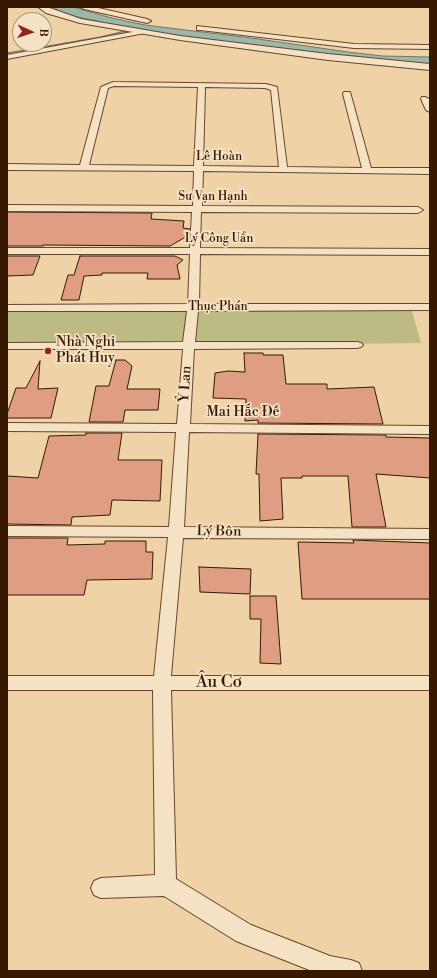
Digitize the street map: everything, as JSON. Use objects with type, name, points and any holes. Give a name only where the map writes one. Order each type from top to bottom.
[{"type":"street","points":[[42,7],[49,11],[80,21],[142,32],[298,54],[430,67]]},
{"type":"street","points":[[84,7],[157,23]]},
{"type":"street","points":[[194,28],[354,46],[430,47]]},
{"type":"street","points":[[66,39],[124,29]]},
{"type":"street","points":[[7,57],[142,32]]},
{"type":"street","points":[[84,167],[105,87],[113,84],[266,86],[274,89],[283,169]]},
{"type":"street","name":"Ỷ Lan","points":[[166,885],[162,683],[176,531],[189,344],[193,308],[202,85]]},
{"type":"street","points":[[347,94],[367,170]]},
{"type":"street","points":[[425,99],[430,110]]},
{"type":"street","name":"Lê Hoàn","points":[[7,167],[430,171]]},
{"type":"street","name":"Sư Vạn Hạnh","points":[[7,208],[418,210]]},
{"type":"street","name":"Lý Công Uẩn","points":[[7,251],[430,252]]},
{"type":"street","name":"Thục Phán","points":[[7,308],[430,307]]},
{"type":"street","points":[[7,346],[189,344],[357,345]]},
{"type":"street","name":"Mai Hắc Đế","points":[[7,427],[430,430]]},
{"type":"street","name":"Lý Bôn","points":[[7,531],[430,534]]},
{"type":"street","name":"Âu Cơ","points":[[7,683],[430,683]]},
{"type":"street","points":[[101,888],[166,885],[244,933],[330,967],[352,971]]},
{"type":"shaded area","points":[[54,7],[73,7],[112,18],[145,25],[348,52],[383,56],[430,57],[430,64],[364,60],[143,31],[52,48],[52,45],[100,37],[133,29],[73,16],[59,11]]},
{"type":"shaded area","points":[[13,52],[29,52],[7,56],[7,53]]},
{"type":"shaded area","points":[[7,308],[411,308],[421,343],[7,348]]},
{"type":"building","points":[[7,212],[152,213],[151,219],[184,221],[183,228],[190,229],[189,235],[170,246],[7,246]]},
{"type":"building","points":[[7,256],[40,256],[33,275],[7,276]]},
{"type":"building","points":[[80,256],[175,256],[183,260],[177,265],[180,279],[147,279],[148,273],[102,273],[102,275],[84,276],[79,300],[61,300],[68,275],[74,275]]},
{"type":"building","points":[[244,353],[283,355],[286,384],[327,384],[327,389],[374,387],[383,424],[258,423],[258,420],[245,421],[246,399],[213,398],[215,373],[228,371],[245,372]]},
{"type":"building","points":[[116,360],[125,360],[132,366],[127,389],[160,389],[158,410],[125,410],[123,422],[89,422],[96,386],[109,386]]},
{"type":"building","points":[[40,361],[38,389],[58,388],[51,418],[7,418],[16,388],[26,388]]},
{"type":"building","points":[[86,433],[122,433],[118,460],[162,460],[160,501],[112,500],[110,515],[72,517],[71,525],[7,524],[7,476],[38,478],[49,436],[86,435]]},
{"type":"building","points":[[258,434],[386,435],[386,437],[430,438],[430,478],[376,474],[386,527],[352,527],[348,476],[302,476],[302,478],[281,478],[283,519],[260,521],[259,474],[256,474]]},
{"type":"building","points":[[7,538],[68,538],[67,545],[105,544],[105,541],[146,541],[146,552],[153,552],[152,579],[87,580],[84,595],[7,595]]},
{"type":"building","points":[[353,540],[430,543],[430,599],[302,599],[298,542],[354,543]]},
{"type":"building","points":[[199,567],[251,569],[250,594],[200,592]]},
{"type":"building","points":[[250,596],[276,596],[281,664],[260,663],[261,619],[250,619]]},
{"type":"place","name":"Nhà Nghỉ Phát Huy","points":[[48,351]]}]
